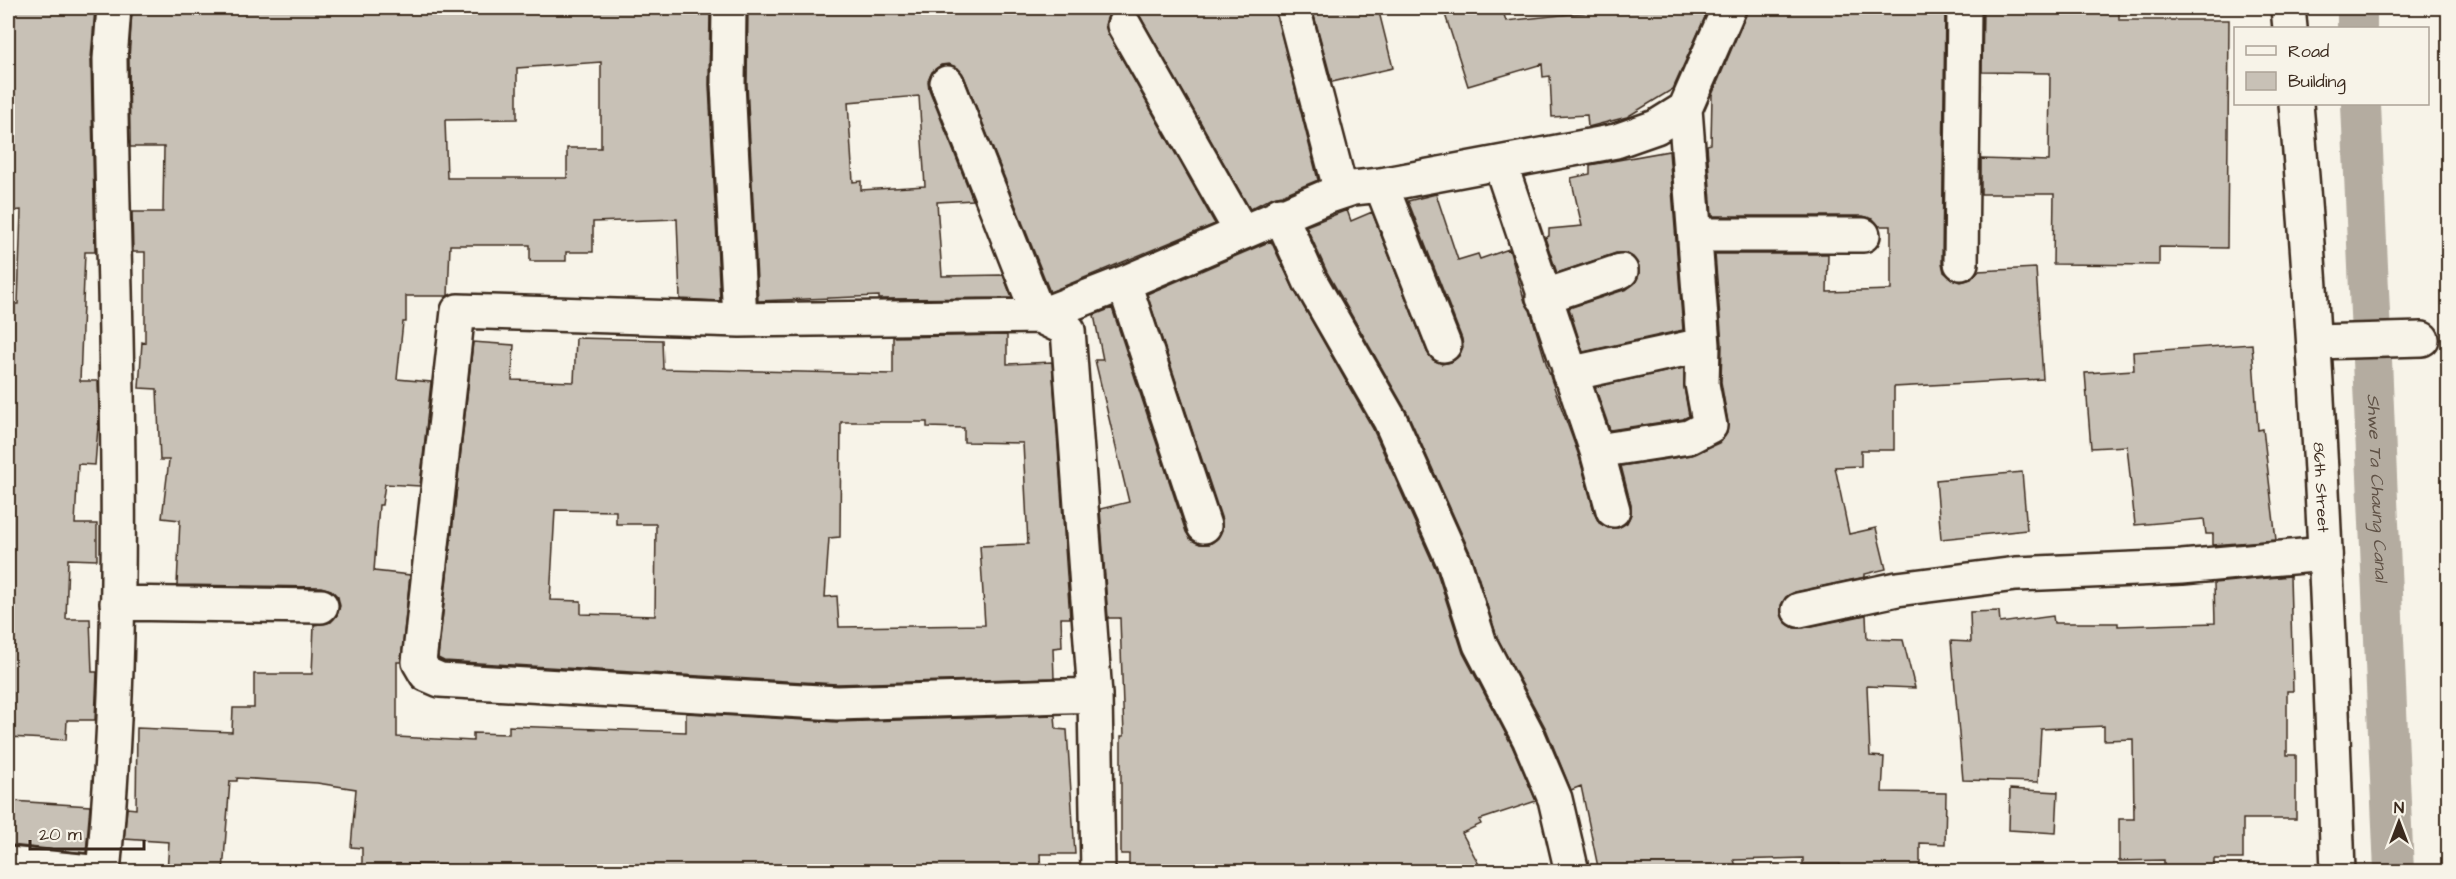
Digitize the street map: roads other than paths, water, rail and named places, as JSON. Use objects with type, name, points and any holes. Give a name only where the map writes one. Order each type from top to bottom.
[{"type":"street","points":[[103,872],[112,778],[119,477],[110,69],[114,8]]},
{"type":"street","points":[[729,8],[728,84],[740,320]]},
{"type":"street","points":[[1293,8],[1341,192]]},
{"type":"street","points":[[1597,451],[1689,437],[1710,426],[1702,384],[1703,345],[1685,109],[1729,8]]},
{"type":"street","points":[[1961,263],[1964,8]]},
{"type":"street","points":[[2288,8],[2290,27]]},
{"type":"street","points":[[1124,25],[1241,231]]},
{"type":"street","points":[[947,83],[1039,316],[1068,330],[1095,695],[1098,872]]},
{"type":"street","name":"86th Street","points":[[2296,105],[2315,342],[2338,872]]},
{"type":"street","points":[[1095,695],[837,703],[440,680],[426,674],[419,662],[419,649],[458,311],[740,320],[1039,316],[1124,283],[1280,214],[1341,192],[1616,141],[1656,127],[1685,109]]},
{"type":"street","points":[[1500,163],[1543,297],[1597,451],[1613,510]]},
{"type":"street","points":[[1381,185],[1444,345]]},
{"type":"street","points":[[1280,214],[1310,281],[1390,420],[1450,555],[1480,644],[1529,738],[1555,799],[1572,872]]},
{"type":"street","points":[[1695,235],[1863,235]]},
{"type":"street","points":[[1543,297],[1621,271]]},
{"type":"street","points":[[1124,283],[1204,526]]},
{"type":"street","points":[[2315,342],[2408,339]]},
{"type":"street","points":[[1569,374],[1703,345]]},
{"type":"street","points":[[1799,610],[1897,589],[2016,574],[2182,567],[2325,554]]},
{"type":"street","points":[[117,603],[321,606]]},
{"type":"street","points":[[8,864],[91,872]]},
{"type":"waterway","name":"Shwe Ta Chaung Canal","points":[[2357,8],[2357,27]]},
{"type":"waterway","name":"Shwe Ta Chaung Canal","points":[[2361,105],[2394,872]]}]
